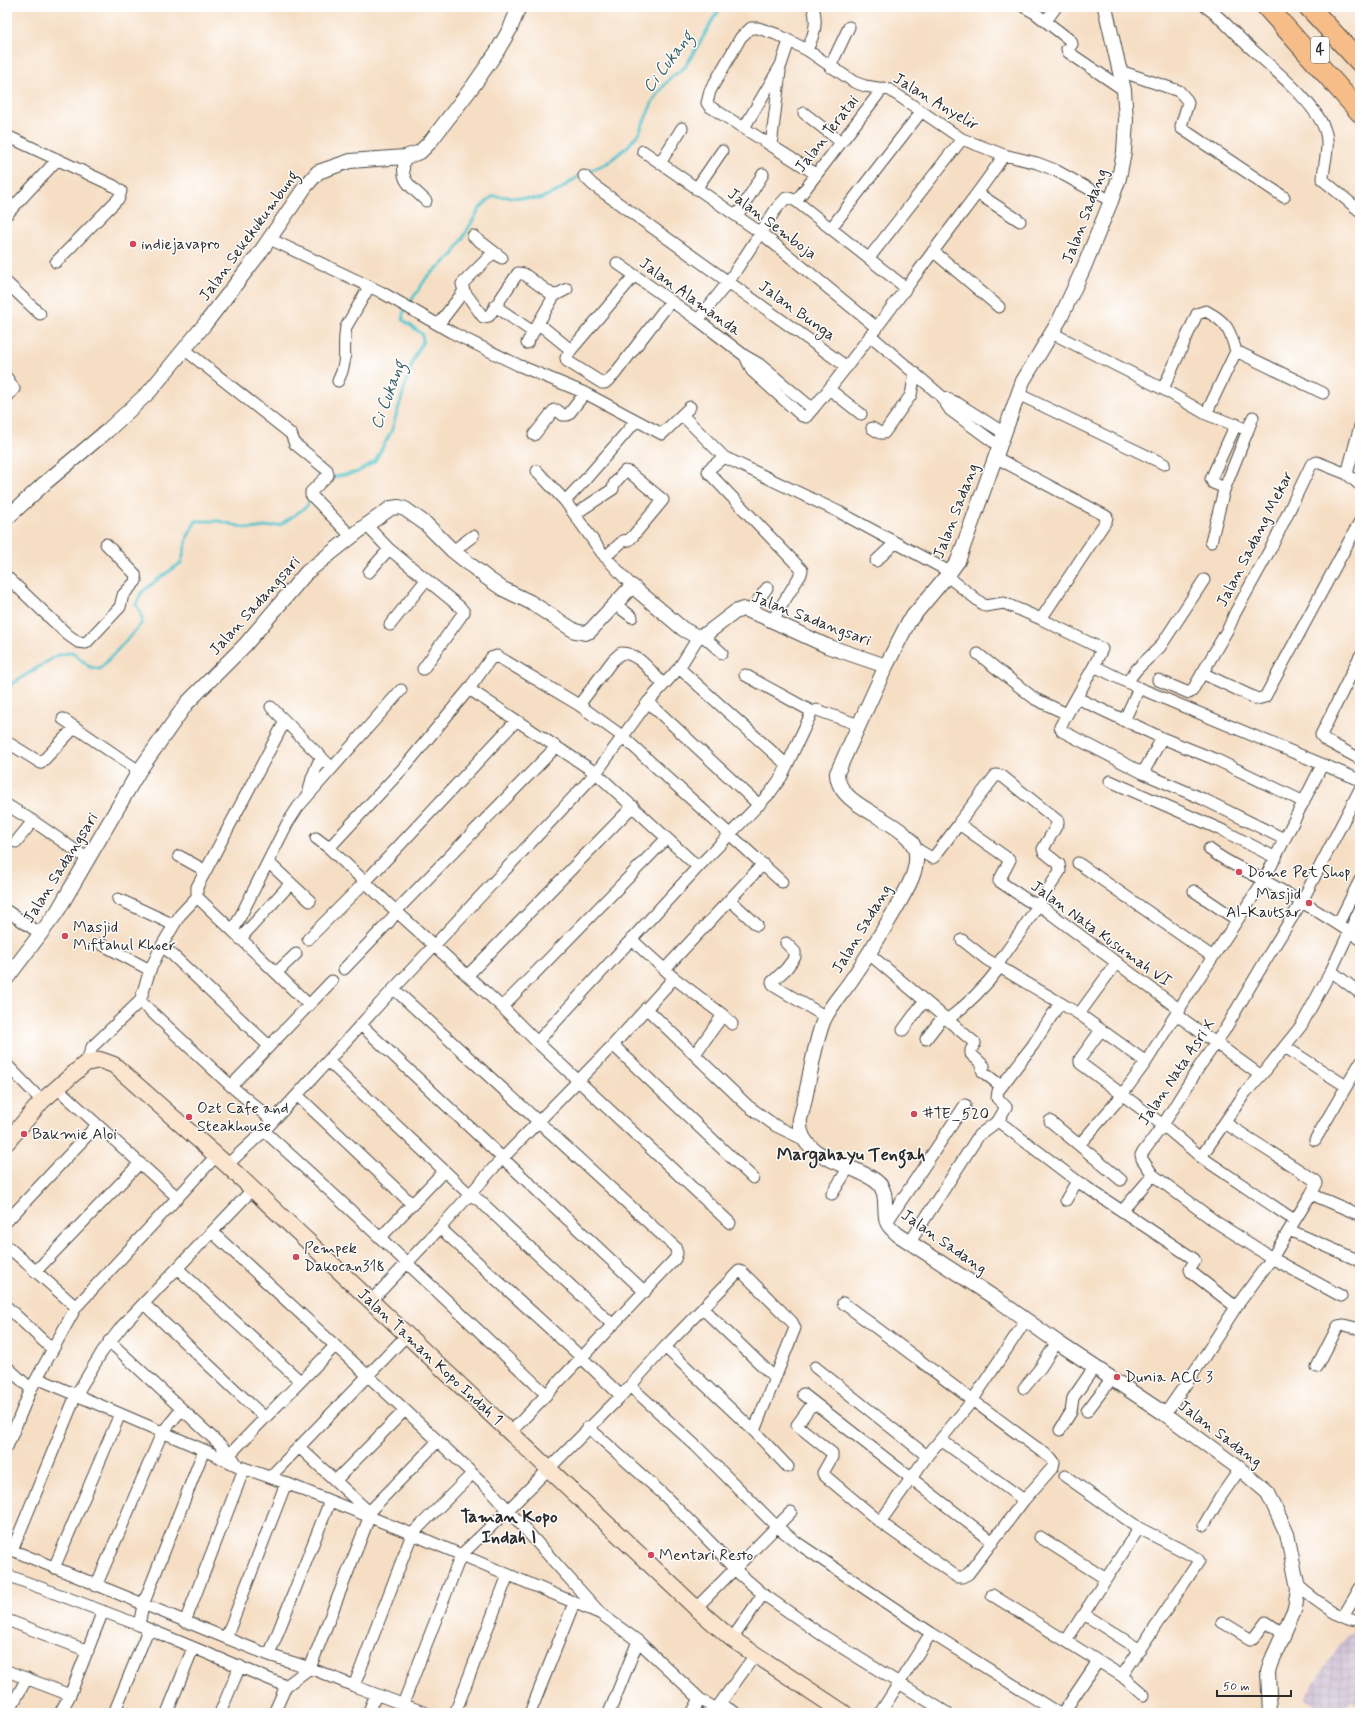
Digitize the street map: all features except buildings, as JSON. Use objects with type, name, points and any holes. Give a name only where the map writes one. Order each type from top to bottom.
[{"type":"highway","points":[[1267,7],[1360,112]]},
{"type":"highway","name":"4","points":[[1280,7],[1360,94]]},
{"type":"highway","name":"4","points":[[1309,7],[1360,62]]},
{"type":"main road","name":"Jalan Taman Kopo Indah 1","points":[[86,1063],[100,1060],[114,1064],[222,1161],[511,1432],[548,1469],[634,1547],[696,1608],[732,1639],[844,1713]]},
{"type":"main road","points":[[7,1142],[42,1101],[86,1063]]},
{"type":"street","name":"Jalan Sekekukumbung","points":[[7,518],[45,483],[107,431],[150,391],[184,350],[270,239],[305,187],[318,172],[350,161],[405,157],[420,152],[430,142],[473,86],[504,40],[519,7]]},
{"type":"street","points":[[807,50],[816,26],[816,18],[813,7]]},
{"type":"street","points":[[1024,7],[1046,21],[1071,41],[1072,44],[1068,51],[1124,90]]},
{"type":"street","points":[[1046,21],[1056,7]]},
{"type":"street","name":"Jalan Sadang","points":[[1105,7],[1124,90],[1126,120],[1124,152],[1111,201],[1084,267],[1052,334],[1022,381],[958,561],[949,574],[909,621],[886,666],[837,773],[839,784],[846,794],[904,834],[915,848],[916,865],[910,881],[868,953],[826,1017],[816,1050],[800,1119],[800,1132],[803,1139],[814,1151],[869,1176],[881,1186],[884,1194],[887,1222],[897,1234],[1165,1414],[1265,1489],[1270,1496],[1287,1534],[1297,1585],[1295,1608],[1273,1657],[1268,1672],[1270,1713]]},
{"type":"street","points":[[1206,7],[1217,14],[1230,29],[1307,101],[1318,117],[1326,134],[1328,144],[1323,180],[1360,211]]},
{"type":"street","points":[[830,67],[849,27]]},
{"type":"street","name":"Jalan Anyelir","points":[[744,128],[708,105],[707,102],[710,91],[729,55],[741,37],[747,30],[758,28],[807,50],[854,82],[865,86],[890,90],[962,139],[1004,155],[1043,165],[1111,201]]},
{"type":"street","points":[[771,146],[781,65],[789,41]]},
{"type":"street","points":[[781,65],[744,128],[816,174]]},
{"type":"street","points":[[1120,71],[1179,91],[1188,102],[1181,126],[1182,128],[1284,198]]},
{"type":"street","name":"Jalan Teratai","points":[[796,201],[883,88]]},
{"type":"street","points":[[831,228],[921,112]]},
{"type":"street","points":[[804,113],[841,142]]},
{"type":"street","points":[[660,163],[682,128]]},
{"type":"street","points":[[7,136],[114,186],[121,191],[121,194],[56,262]]},
{"type":"street","points":[[869,258],[962,139]]},
{"type":"street","name":"Jalan Semboja","points":[[642,151],[761,233],[874,332],[915,373],[940,395],[950,410],[999,445],[1107,517],[1106,521],[1041,619]]},
{"type":"street","points":[[696,189],[722,151]]},
{"type":"street","points":[[812,409],[874,332],[1004,155]]},
{"type":"street","points":[[405,157],[403,175],[407,183],[426,201]]},
{"type":"street","points":[[7,214],[57,160]]},
{"type":"street","points":[[737,216],[763,174]]},
{"type":"street","name":"Jalan Bunga","points":[[584,176],[847,367]]},
{"type":"street","points":[[977,193],[1020,221]]},
{"type":"street","points":[[698,320],[729,281],[783,200],[789,198],[796,201],[906,288]]},
{"type":"street","points":[[473,236],[498,255],[462,282],[464,290],[483,317],[488,316],[518,273],[524,274],[554,296]]},
{"type":"street","points":[[270,239],[369,287],[451,332],[518,364],[585,393],[662,434],[690,407]]},
{"type":"street","points":[[933,252],[999,307]]},
{"type":"street","name":"Jalan Alamanda","points":[[617,263],[670,302],[698,320],[745,356],[759,364],[812,409],[804,417],[752,371],[745,356]]},
{"type":"street","points":[[634,276],[571,350],[566,358],[567,361],[602,383],[606,383],[614,375],[670,302]]},
{"type":"street","points":[[7,283],[40,314]]},
{"type":"street","points":[[338,382],[345,362],[346,328],[369,287]]},
{"type":"street","points":[[526,343],[554,296],[567,289]]},
{"type":"street","points":[[441,321],[464,290]]},
{"type":"street","points":[[495,306],[536,328],[571,350]]},
{"type":"street","points":[[1163,389],[1195,317],[1200,312],[1206,311],[1226,325],[1230,330],[1236,351],[1206,414]]},
{"type":"street","points":[[1052,334],[1163,389],[1206,414],[1236,424],[1248,430]]},
{"type":"street","points":[[184,350],[291,434],[295,444],[327,470],[328,475],[311,492],[312,497],[352,537]]},
{"type":"street","points":[[1236,351],[1323,393]]},
{"type":"street","points":[[872,428],[880,433],[884,433],[911,395],[915,373]]},
{"type":"street","points":[[7,378],[14,389],[7,397]]},
{"type":"street","points":[[829,389],[861,414]]},
{"type":"street","points":[[534,434],[554,410],[557,410],[563,415],[568,415],[585,393]]},
{"type":"street","points":[[1018,394],[1164,464]]},
{"type":"street","points":[[682,415],[724,457],[839,512],[895,543],[949,574],[985,606],[1003,603],[1041,619],[1101,649],[1102,652],[1060,727],[1062,731],[1143,772],[1203,799],[1284,839]]},
{"type":"street","points":[[1211,542],[1225,488],[1253,417]]},
{"type":"street","points":[[565,501],[636,421]]},
{"type":"street","points":[[1225,488],[1213,483],[1211,479],[1236,424]]},
{"type":"street","points":[[1360,426],[1347,474],[1360,485]]},
{"type":"street","points":[[724,457],[709,469],[708,472],[802,570],[802,574],[772,621]]},
{"type":"street","name":"Jalan Sadang Mekar","points":[[1158,680],[1189,693],[1192,691],[1229,627],[1235,613],[1272,546],[1311,465],[1317,462],[1347,474]]},
{"type":"street","points":[[537,471],[565,501],[605,557],[632,586],[684,629],[701,636],[722,653]]},
{"type":"street","points":[[575,514],[613,488],[614,484],[625,471],[629,472],[663,500],[629,540],[623,541],[605,557]]},
{"type":"street","name":"Jalan Sadangsari","points":[[9,972],[41,934],[57,912],[140,771],[187,703],[245,645],[307,572],[366,525],[391,508],[399,507],[406,509],[426,524],[453,551],[498,585],[530,602],[575,631],[585,633],[590,631],[632,586]]},
{"type":"street","points":[[1202,673],[1257,699],[1265,697],[1360,521]]},
{"type":"street","points":[[366,525],[389,549],[460,607],[464,612],[423,669]]},
{"type":"street","points":[[453,551],[473,536]]},
{"type":"street","points":[[876,560],[895,543]]},
{"type":"street","points":[[7,577],[68,636],[78,642],[86,643],[120,607],[123,595],[136,581],[135,574],[106,544]]},
{"type":"street","points":[[369,572],[389,549]]},
{"type":"street","points":[[390,625],[426,580]]},
{"type":"street","points":[[1127,682],[1137,668],[1160,647],[1204,580]]},
{"type":"street","points":[[750,611],[767,588]]},
{"type":"street","points":[[615,604],[632,617]]},
{"type":"street","name":"Jalan Sadangsari","points":[[701,636],[739,610],[750,611],[827,646],[886,666]]},
{"type":"street","points":[[7,1447],[9,1434],[31,1389],[76,1307],[177,1197],[222,1161],[264,1131],[297,1096],[394,989],[596,773],[648,702],[679,668],[701,636]]},
{"type":"street","points":[[579,705],[613,660],[621,653],[631,654],[637,657],[663,684]]},
{"type":"street","points":[[978,654],[1035,699],[1068,714]]},
{"type":"street","points":[[330,848],[407,764],[469,689],[493,657],[498,656],[579,705],[622,736],[782,882]]},
{"type":"street","points":[[1360,656],[1321,735],[1325,740],[1360,759]]},
{"type":"street","points":[[1094,666],[1139,688],[1360,780]]},
{"type":"street","points":[[679,668],[787,765]]},
{"type":"street","points":[[537,1042],[631,939],[698,867],[759,805],[777,784],[810,716],[811,711],[745,675]]},
{"type":"street","points":[[1124,721],[1139,688]]},
{"type":"street","points":[[469,689],[596,773],[698,867]]},
{"type":"street","points":[[236,935],[268,862],[287,824],[298,807],[401,690]]},
{"type":"street","points":[[1077,698],[1162,738],[1217,760],[1304,802]]},
{"type":"street","points":[[648,702],[759,805]]},
{"type":"street","points":[[271,707],[332,768]]},
{"type":"street","points":[[817,710],[859,725]]},
{"type":"street","points":[[63,719],[140,771]]},
{"type":"street","points":[[308,939],[366,881],[516,721]]},
{"type":"street","points":[[86,1063],[92,1048],[140,1001],[150,970],[162,945],[174,925],[197,897],[197,887],[285,722]]},
{"type":"street","points":[[7,742],[38,763],[41,763],[75,728]]},
{"type":"street","points":[[1143,772],[1162,738]]},
{"type":"street","points":[[344,969],[556,747]]},
{"type":"street","points":[[308,795],[320,756]]},
{"type":"street","points":[[1079,1145],[1123,1094],[1146,1062],[1264,880],[1322,765]]},
{"type":"street","points":[[915,848],[933,858],[994,776],[998,774],[1058,821],[1043,849],[1044,852],[1059,864],[1060,871],[989,980],[964,1007],[945,1019],[926,1039]]},
{"type":"street","points":[[1110,781],[1224,831],[1276,858]]},
{"type":"street","name":"Jalan Nata Asri X","points":[[1341,1296],[1272,1258],[1216,1222],[1152,1175],[1142,1159],[1141,1154],[1163,1125],[1215,1044],[1301,903],[1360,789]]},
{"type":"street","points":[[7,806],[33,821],[88,859]]},
{"type":"street","points":[[468,975],[633,806]]},
{"type":"street","points":[[16,842],[33,821]]},
{"type":"street","name":"Jalan Nata Kusumah VI","points":[[959,824],[1010,858],[1011,861],[998,880],[1038,905],[1117,962],[1215,1044],[1260,1076]]},
{"type":"street","points":[[316,838],[330,848],[397,912],[468,975],[537,1042],[730,1223]]},
{"type":"street","points":[[502,1007],[666,838]]},
{"type":"street","points":[[1209,849],[1225,861],[1264,880],[1338,924],[1360,939]]},
{"type":"street","points":[[179,856],[206,871]]},
{"type":"street","points":[[268,862],[310,900]]},
{"type":"street","points":[[1078,863],[1213,957]]},
{"type":"street","points":[[665,969],[763,864]]},
{"type":"street","points":[[1338,924],[1360,880]]},
{"type":"street","points":[[236,935],[291,883]]},
{"type":"street","points":[[1194,891],[1237,920]]},
{"type":"street","points":[[197,897],[309,1005]]},
{"type":"street","points":[[118,899],[174,925]]},
{"type":"street","points":[[730,900],[757,925]]},
{"type":"street","points":[[1201,1157],[1245,1093],[1285,1047],[1300,1026],[1330,971],[1360,909]]},
{"type":"street","points":[[7,911],[41,934]]},
{"type":"street","points":[[631,939],[674,978],[723,1015],[732,1024]]},
{"type":"street","points":[[962,940],[999,966],[1079,1014],[1146,1062]]},
{"type":"street","points":[[786,943],[795,952],[796,957],[772,982],[774,986],[826,1017]]},
{"type":"street","points":[[102,944],[150,970]]},
{"type":"street","points":[[162,945],[269,1046]]},
{"type":"street","points":[[868,953],[975,1043],[971,1050],[971,1054],[984,1066],[982,1069],[983,1072],[1001,1086]]},
{"type":"street","points":[[276,973],[296,954]]},
{"type":"street","points":[[1079,1014],[1117,962]]},
{"type":"street","points":[[1330,971],[1360,993]]},
{"type":"street","points":[[371,1301],[440,1228],[469,1194],[674,978]]},
{"type":"street","points":[[231,1086],[332,981]]},
{"type":"street","points":[[394,989],[675,1247],[677,1253],[675,1259],[645,1292],[581,1357],[511,1432]]},
{"type":"street","points":[[140,1001],[231,1086],[273,1121]]},
{"type":"street","points":[[903,1030],[924,1001]]},
{"type":"street","points":[[910,1242],[978,1135],[998,1121],[1006,1108],[996,1097],[1001,1086],[1026,1055],[1060,1002]]},
{"type":"street","points":[[646,1008],[748,1106],[776,1126],[803,1139]]},
{"type":"street","points":[[695,1054],[723,1015]]},
{"type":"street","points":[[361,1025],[645,1292]]},
{"type":"street","points":[[1101,1030],[1080,1062],[1163,1125],[1201,1157],[1292,1225],[1359,1259]]},
{"type":"street","points":[[612,1045],[753,1178]]},
{"type":"street","points":[[1285,1047],[1346,1086]]},
{"type":"street","points":[[328,1061],[444,1171],[480,1202],[613,1326]]},
{"type":"street","points":[[1315,1140],[1360,1063]]},
{"type":"street","points":[[7,1065],[42,1101]]},
{"type":"street","points":[[56,1088],[177,1197]]},
{"type":"street","points":[[297,1096],[413,1205]]},
{"type":"street","points":[[887,1222],[966,1105]]},
{"type":"street","points":[[998,1121],[1077,1180],[1195,1260],[1190,1269],[1191,1272],[1236,1307]]},
{"type":"street","points":[[1050,1121],[1121,1180]]},
{"type":"street","points":[[1165,1414],[1199,1365],[1236,1307],[1272,1258],[1317,1183],[1316,1180],[1225,1123]]},
{"type":"street","points":[[7,1221],[97,1125]]},
{"type":"street","points":[[264,1131],[381,1237],[546,1394]]},
{"type":"street","points":[[35,1272],[139,1164]]},
{"type":"street","points":[[832,1194],[849,1167]]},
{"type":"street","points":[[381,1237],[444,1171]]},
{"type":"street","points":[[1123,1210],[1152,1175]]},
{"type":"street","points":[[1066,1200],[1077,1180]]},
{"type":"street","points":[[252,1190],[109,1341],[76,1395],[10,1550],[269,1655],[310,1668],[376,1695],[426,1713]]},
{"type":"street","points":[[1311,1194],[1360,1215]]},
{"type":"street","points":[[440,1228],[581,1357],[621,1396]]},
{"type":"street","points":[[212,1232],[369,1376],[472,1474],[508,1510],[601,1614],[638,1641],[700,1699],[716,1708],[736,1713]]},
{"type":"street","points":[[7,1246],[76,1307]]},
{"type":"street","points":[[178,1269],[300,1381]]},
{"type":"street","points":[[403,1704],[461,1555],[508,1510],[621,1396],[736,1272],[742,1272],[794,1326],[754,1430]]},
{"type":"street","points":[[814,1402],[797,1425],[832,1453],[832,1459],[823,1473],[824,1475],[880,1522],[957,1577],[962,1577],[968,1574],[1024,1500],[1053,1468],[1054,1462],[1050,1458],[843,1303]]},
{"type":"street","points":[[144,1304],[265,1418]]},
{"type":"street","points":[[7,1307],[52,1349]]},
{"type":"street","points":[[703,1309],[775,1378]]},
{"type":"street","points":[[880,1522],[927,1456],[972,1401],[1026,1320]]},
{"type":"street","points":[[1317,1367],[1338,1326],[1344,1325],[1360,1329]]},
{"type":"street","points":[[270,1478],[407,1335]]},
{"type":"street","points":[[109,1341],[230,1454],[241,1467]]},
{"type":"street","points":[[1024,1388],[1041,1367],[1057,1342]]},
{"type":"street","points":[[230,1454],[335,1346]]},
{"type":"street","points":[[665,1347],[754,1430],[788,1467]]},
{"type":"street","points":[[7,1366],[31,1389]]},
{"type":"street","points":[[1060,1430],[1071,1412],[1072,1398],[1094,1366]]},
{"type":"street","points":[[815,1367],[927,1456]]},
{"type":"street","points":[[37,1378],[241,1467],[369,1515],[601,1614]]},
{"type":"street","points":[[1087,1411],[1112,1378]]},
{"type":"street","points":[[630,1386],[696,1446],[776,1526],[822,1560],[931,1633],[1064,1712],[1098,1661]]},
{"type":"street","points":[[803,1394],[993,1542]]},
{"type":"street","points":[[96,1586],[162,1433],[182,1409]]},
{"type":"street","points":[[336,1480],[405,1410]]},
{"type":"street","points":[[54,1568],[120,1414]]},
{"type":"street","points":[[588,1428],[664,1495],[734,1568],[763,1594],[819,1633],[947,1713]]},
{"type":"street","points":[[941,1440],[1024,1500]]},
{"type":"street","points":[[274,1713],[286,1686],[310,1668],[369,1515],[438,1441]]},
{"type":"street","points":[[299,1447],[336,1480],[369,1515]]},
{"type":"street","points":[[114,1713],[144,1628],[143,1605],[204,1450]]},
{"type":"street","points":[[185,1622],[241,1467]]},
{"type":"street","points":[[1204,1525],[1220,1496],[1240,1469]]},
{"type":"street","points":[[354,1686],[412,1534],[472,1474]]},
{"type":"street","points":[[1065,1476],[1139,1528],[1199,1561],[1122,1676]]},
{"type":"street","points":[[226,1638],[286,1483]]},
{"type":"street","points":[[269,1655],[330,1501]]},
{"type":"street","points":[[696,1608],[791,1512]]},
{"type":"street","points":[[1066,1641],[1139,1528]]},
{"type":"street","points":[[1040,1536],[1106,1579]]},
{"type":"street","points":[[7,1574],[240,1666],[286,1686]]},
{"type":"street","points":[[455,1713],[508,1575]]},
{"type":"street","points":[[1297,1585],[1343,1617],[1360,1622]]},
{"type":"street","points":[[1343,1617],[1360,1588]]},
{"type":"street","points":[[732,1639],[763,1594]]},
{"type":"street","points":[[992,1595],[1122,1676],[1144,1695]]},
{"type":"street","points":[[530,1713],[574,1603]]},
{"type":"street","points":[[60,1713],[70,1695],[103,1612]]},
{"type":"street","points":[[1084,1614],[1140,1650]]},
{"type":"street","points":[[7,1620],[88,1652]]},
{"type":"street","points":[[1222,1622],[1250,1639],[1253,1639],[1266,1622],[1284,1634]]},
{"type":"street","points":[[880,1713],[931,1633]]},
{"type":"street","points":[[609,1713],[638,1641]]},
{"type":"street","points":[[167,1713],[193,1648]]},
{"type":"street","points":[[716,1708],[755,1655]]},
{"type":"street","points":[[220,1713],[240,1666]]},
{"type":"street","points":[[7,1671],[70,1695]]},
{"type":"street","points":[[9,1706],[27,1678]]},
{"type":"street","points":[[368,1713],[376,1695]]},
{"type":"street","points":[[692,1713],[700,1699]]},
{"type":"shaded area","points":[[1360,1624],[1360,1706],[1350,1700],[1338,1713],[1326,1713],[1304,1698],[1340,1644]]},
{"type":"waterway","name":"Ci Cukang","points":[[330,478],[358,472],[375,461],[391,432],[414,358],[423,341],[422,334],[403,320],[403,313],[427,277],[453,255],[480,208],[493,196],[539,199],[558,191],[580,175],[606,164],[627,147],[639,133],[653,101],[669,79],[685,67],[715,16],[722,7]]},
{"type":"waterway","name":"Ci Cukang","points":[[7,687],[56,656],[72,652],[90,667],[100,669],[142,623],[141,613],[136,605],[141,593],[181,563],[188,536],[196,521],[219,521],[250,529],[280,525],[306,507],[311,499]]},
{"type":"place","name":"indiejavapro","points":[[133,244]]},
{"type":"place","name":"Dome Pet Shop","points":[[1239,872]]},
{"type":"place","name":"Masjid Al-Kautsar","points":[[1309,903]]},
{"type":"place","name":"Masjid Miftahul Khoer","points":[[65,936]]},
{"type":"place","name":"#TE_520","points":[[914,1114]]},
{"type":"place","name":"Ozt Cafe and Steakhouse","points":[[189,1117]]},
{"type":"place","name":"Bakmie Aloi","points":[[24,1134]]},
{"type":"place","name":"Pempek Dakocan318","points":[[296,1257]]},
{"type":"place","name":"Dunia ACC 3","points":[[1117,1377]]},
{"type":"place","name":"Mentari Resto","points":[[651,1555]]},
{"type":"district","name":"Margahayu Tengah","points":[[851,1155]]},
{"type":"district","name":"Taman Kopo Indah I","points":[[509,1527]]}]
